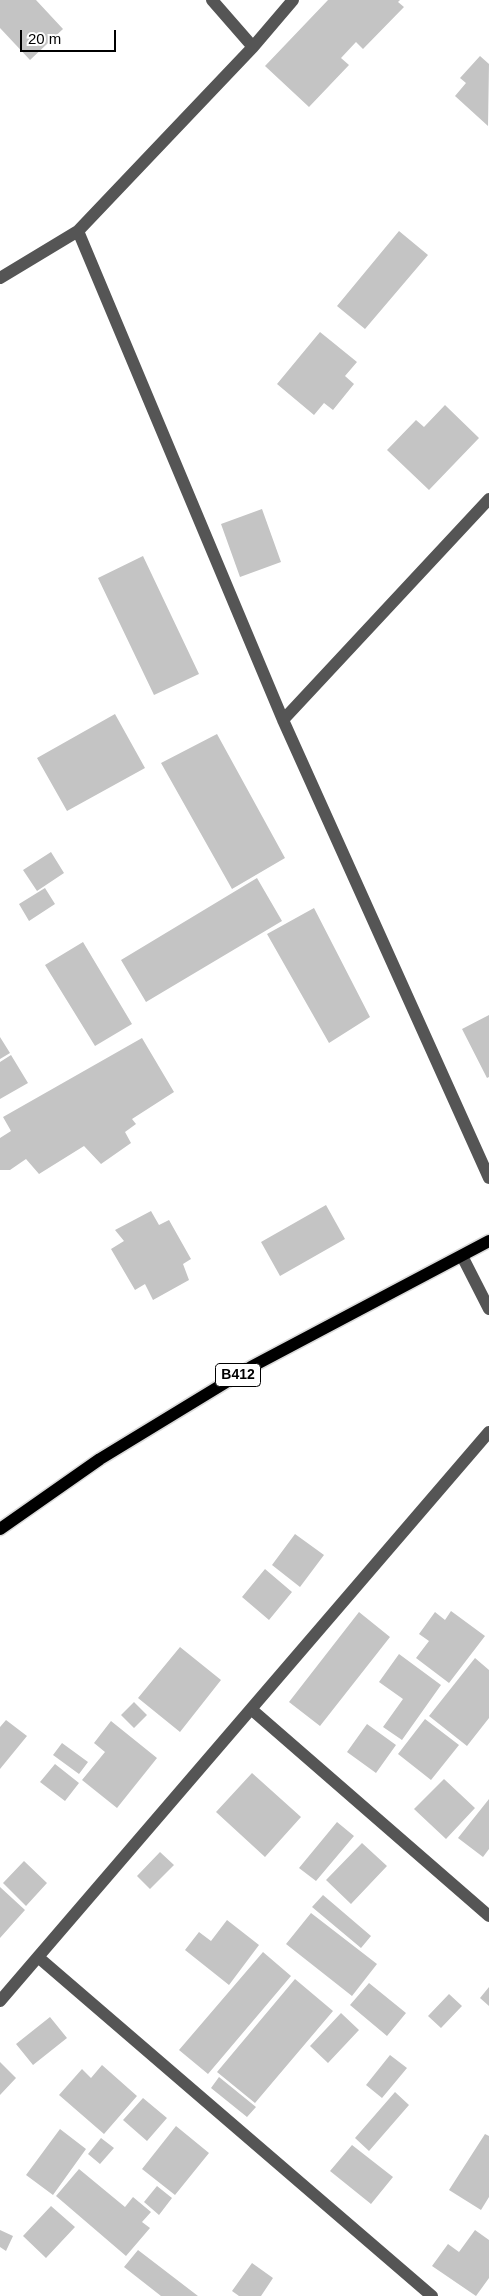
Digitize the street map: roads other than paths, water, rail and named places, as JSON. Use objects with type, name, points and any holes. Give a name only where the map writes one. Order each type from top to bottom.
[{"type":"main road","name":"B412","points":[[0,1529],[100,1459],[251,1367],[489,1242]]},
{"type":"street","points":[[212,0],[252,47]]},
{"type":"street","points":[[0,278],[78,231],[294,0]]},
{"type":"street","points":[[78,231],[283,720],[489,1178]]},
{"type":"street","points":[[283,720],[489,499]]},
{"type":"street","points":[[462,1256],[489,1309]]},
{"type":"street","points":[[0,2001],[489,1432]]},
{"type":"street","points":[[251,1709],[489,1916]]},
{"type":"street","points":[[38,1957],[432,2296]]}]
